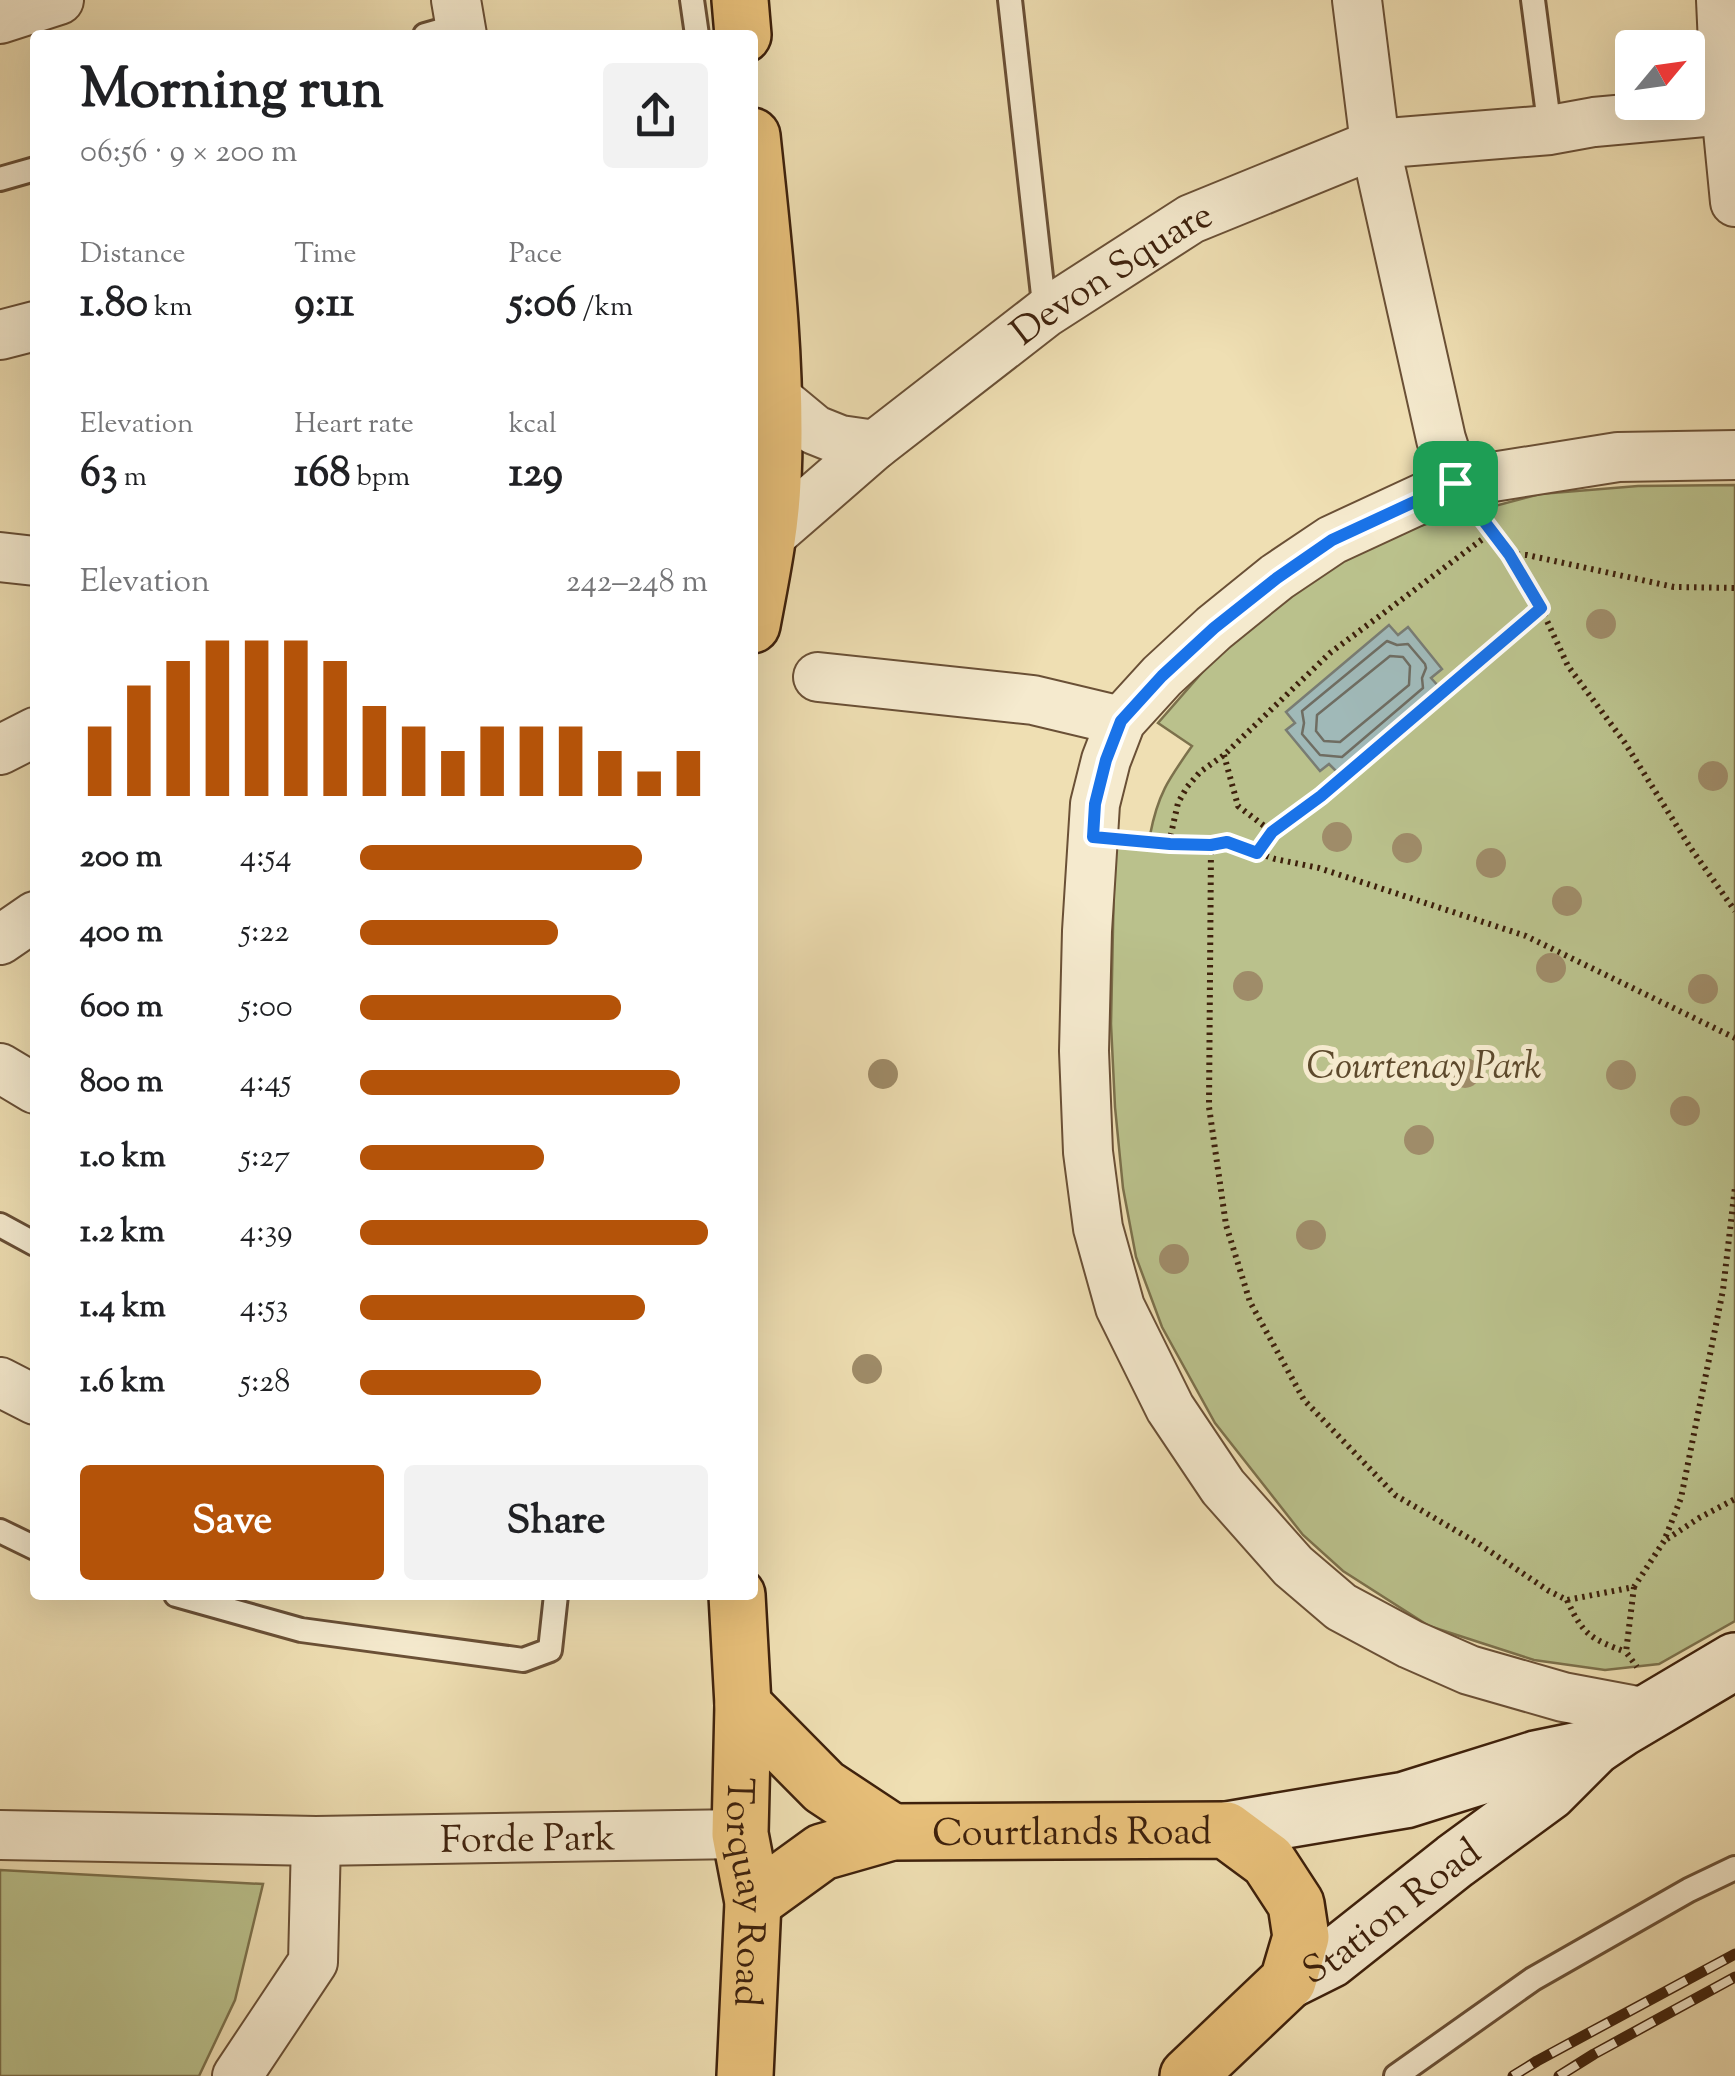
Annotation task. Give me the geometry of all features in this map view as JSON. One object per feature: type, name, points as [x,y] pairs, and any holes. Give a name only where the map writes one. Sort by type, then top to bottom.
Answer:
[{"type":"main road","points":[[740,0],[743,30]]},
{"type":"main road","points":[[758,195],[768,538],[758,592]]},
{"type":"main road","name":"Torquay Road","points":[[737,1600],[743,1705],[740,1834],[754,1902],[746,2076]]},
{"type":"main road","name":"Station Road","points":[[1188,2076],[1288,1981],[1330,1960],[1549,1792],[1645,1694],[1735,1661]]},
{"type":"main road","name":"Torquay Road","points":[[743,1705],[824,1787],[892,1832]]},
{"type":"main road","name":"Station Road","points":[[1226,1830],[1405,1800],[1536,1759],[1594,1747]]},
{"type":"main road","name":"Courtlands Road","points":[[754,1902],[822,1852],[892,1832],[1226,1830],[1268,1861],[1296,1904],[1301,1937],[1288,1981]]},
{"type":"street","points":[[0,19],[59,0]]},
{"type":"street","points":[[1357,0],[1375,144],[1441,439],[1455,483]]},
{"type":"street","points":[[1720,0],[1735,202]]},
{"type":"street","name":"Devon Square","points":[[768,538],[875,445],[1045,312],[1191,218],[1375,144],[1731,110]]},
{"type":"street","points":[[0,335],[30,327]]},
{"type":"street","points":[[767,409],[840,440],[875,445]]},
{"type":"street","points":[[1645,1694],[1563,1697],[1469,1670],[1342,1607],[1292,1566],[1224,1487],[1170,1408],[1120,1307],[1098,1228],[1088,1152],[1084,1034],[1095,804],[1121,721],[1188,652],[1277,578],[1332,540],[1455,483],[1618,457],[1735,455]]},
{"type":"street","points":[[0,556],[30,560]]},
{"type":"street","points":[[818,677],[1033,700],[1121,721]]},
{"type":"street","points":[[0,750],[30,735]]},
{"type":"street","points":[[0,1068],[30,1086]]},
{"type":"street","points":[[0,1382],[30,1397]]},
{"type":"street","name":"Forde Park","points":[[0,1835],[316,1841],[740,1834]]},
{"type":"street","points":[[237,2076],[313,1962],[316,1841]]},
{"type":"lane","points":[[692,0],[695,30]]},
{"type":"lane","points":[[1010,0],[1045,312]]},
{"type":"lane","points":[[1533,0],[1550,130]]},
{"type":"lane","points":[[0,179],[30,170]]},
{"type":"lane","points":[[0,1225],[30,1241]]},
{"type":"lane","points":[[0,1531],[30,1546]]},
{"type":"lane","points":[[194,1600],[300,1630],[523,1660],[550,1650],[555,1600]]},
{"type":"lane","points":[[1396,2076],[1533,1979],[1735,1868]]},
{"type":"path","points":[[1455,483],[1509,554],[1541,608],[1568,666],[1625,743],[1735,911]]},
{"type":"path","points":[[1170,844],[1178,802],[1200,772],[1224,755],[1330,653],[1492,532]]},
{"type":"path","points":[[1509,554],[1674,587],[1735,588]]},
{"type":"path","points":[[1257,853],[1272,832],[1321,796],[1541,608]]},
{"type":"path","points":[[1224,755],[1238,806],[1272,832]]},
{"type":"path","points":[[1093,837],[1170,844],[1227,842],[1318,868],[1526,936],[1735,1038]]},
{"type":"path","points":[[1211,845],[1209,1107],[1226,1225],[1250,1302],[1304,1400],[1395,1495],[1549,1591],[1568,1600],[1634,1587]]},
{"type":"path","points":[[1645,1694],[1626,1652],[1634,1587],[1664,1541],[1682,1498],[1723,1290],[1735,1187]]},
{"type":"path","points":[[1664,1541],[1735,1499]]},
{"type":"path","points":[[1568,1600],[1579,1625],[1600,1642],[1626,1652]]},
{"type":"green space","name":"Courtenay Park","points":[[1735,485],[1735,1621],[1659,1664],[1605,1670],[1534,1660],[1429,1626],[1343,1571],[1303,1535],[1215,1423],[1162,1327],[1136,1257],[1123,1188],[1111,1024],[1115,832],[1150,835],[1165,788],[1192,746],[1158,723],[1220,652],[1281,602],[1338,563],[1408,529],[1540,494],[1638,486]]},
{"type":"green space","points":[[0,1870],[263,1884],[235,2000],[199,2076],[0,2076]]},
{"type":"water","points":[[1389,625],[1398,635],[1408,627],[1442,669],[1431,678],[1440,688],[1338,773],[1329,764],[1320,771],[1286,730],[1295,723],[1286,712]]},
{"type":"railway","points":[[1513,2076],[1735,1954]]},
{"type":"railway","points":[[1559,2076],[1735,1977]]},
{"type":"route","points":[[1455,483],[1509,554],[1541,608],[1321,796],[1272,832],[1257,853],[1227,842],[1170,844],[1093,837],[1095,804],[1121,721],[1162,676],[1214,628],[1332,540],[1455,483]]}]
